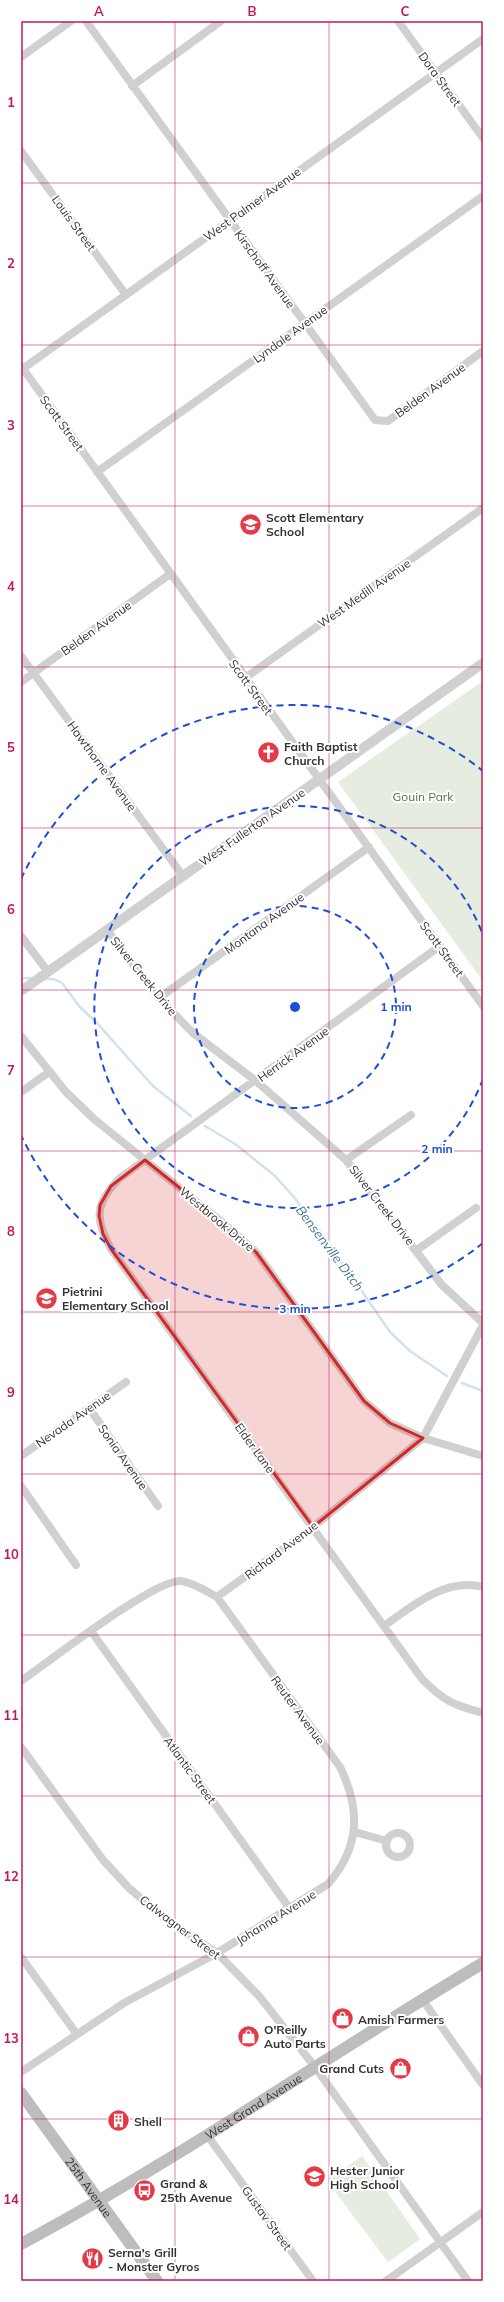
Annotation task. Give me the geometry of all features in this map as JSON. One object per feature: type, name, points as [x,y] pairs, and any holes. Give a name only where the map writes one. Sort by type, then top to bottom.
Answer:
[{"type":"main road","name":"West Grand Avenue","points":[[21,2244],[100,2202],[422,1999],[483,1963]]},
{"type":"main road","name":"25th Avenue","points":[[21,2093],[157,2281]]},
{"type":"street","points":[[21,57],[71,21]]},
{"type":"street","name":"Kirschoff Avenue","points":[[86,21],[374,420]]},
{"type":"street","points":[[132,86],[221,21]]},
{"type":"street","name":"Dora Street","points":[[398,21],[483,138]]},
{"type":"street","name":"West Palmer Avenue","points":[[22,368],[483,39]]},
{"type":"street","name":"Louis Street","points":[[21,151],[126,295]]},
{"type":"street","name":"Lyndale Avenue","points":[[98,472],[483,196]]},
{"type":"street","name":"Belden Avenue","points":[[374,420],[388,421],[483,351]]},
{"type":"street","name":"Scott Street","points":[[22,368],[483,1006]]},
{"type":"street","name":"West Medill Avenue","points":[[245,678],[483,508]]},
{"type":"street","name":"Belden Avenue","points":[[21,682],[170,574]]},
{"type":"street","name":"Hawthorne Avenue","points":[[21,656],[183,876]]},
{"type":"street","name":"West Fullerton Avenue","points":[[23,990],[483,663]]},
{"type":"street","name":"Montana Avenue","points":[[159,998],[369,847]]},
{"type":"street","name":"Silver Creek Drive","points":[[107,930],[159,998],[193,1033],[256,1081],[346,1160],[452,1296],[483,1324]]},
{"type":"street","points":[[21,936],[47,973]]},
{"type":"street","name":"Herrick Avenue","points":[[145,1160],[256,1081],[440,946]]},
{"type":"street","name":"Westbrook Drive","points":[[21,1036],[49,1072],[94,1119],[222,1222],[256,1252],[364,1401],[390,1422],[423,1438],[483,1456]]},
{"type":"street","points":[[21,1092],[49,1072]]},
{"type":"street","name":"Silver Creek Drive","points":[[346,1160],[411,1115]]},
{"type":"street","name":"Elder Lane","points":[[145,1160],[120,1178],[104,1195],[100,1205],[99,1216],[103,1234],[116,1256],[422,1678],[438,1696],[454,1705],[483,1713]]},
{"type":"street","name":"Silver Creek Drive","points":[[417,1250],[476,1208]]},
{"type":"street","name":"Richard Avenue","points":[[217,1597],[312,1527],[423,1438],[483,1324]]},
{"type":"street","name":"Nevada Avenue","points":[[21,1456],[126,1382]]},
{"type":"street","name":"Sonia Avenue","points":[[89,1408],[158,1506]]},
{"type":"street","points":[[21,1486],[76,1565]]},
{"type":"street","points":[[21,1681],[150,1590],[180,1581],[196,1586],[217,1597]]},
{"type":"street","points":[[384,1626],[433,1594],[450,1587],[475,1585],[483,1587]]},
{"type":"street","name":"Reuter Avenue","points":[[217,1597],[340,1767],[349,1787],[354,1808],[354,1832]]},
{"type":"street","name":"Atlantic Street","points":[[91,1631],[290,1909]]},
{"type":"street","name":"Calwagner Street","points":[[21,1747],[103,1860],[129,1888],[160,1915],[217,1953],[259,1996],[315,2067],[468,2281]]},
{"type":"street","points":[[354,1832],[387,1842]]},
{"type":"street","name":"Johanna Avenue","points":[[21,2072],[76,2033],[124,2003],[217,1953],[328,1884],[342,1868],[354,1832]]},
{"type":"street","points":[[21,1957],[76,2033]]},
{"type":"street","points":[[422,1999],[483,2085]]},
{"type":"street","name":"Gustav Street","points":[[207,2135],[312,2281]]},
{"type":"street","points":[[386,2281],[483,2212]]},
{"type":"highlighted area","points":[[145,1160],[222,1222],[256,1252],[364,1401],[390,1423],[423,1438],[313,1527],[111,1249],[103,1234],[99,1216],[100,1205],[111,1186]]},
{"type":"green space","name":"Gouin Park","points":[[483,681],[483,981],[338,782]]},
{"type":"green space","points":[[362,2156],[420,2239],[388,2262],[327,2181]]},
{"type":"waterway","points":[[21,978],[33,978]]},
{"type":"waterway","points":[[44,979],[54,979],[62,983],[79,1006],[97,1023],[153,1086],[191,1116]]},
{"type":"waterway","name":"Bensenville Ditch","points":[[205,1126],[235,1144],[274,1175],[293,1196],[324,1236],[390,1332],[410,1351],[447,1376]]},
{"type":"waterway","name":"Bensenville Ditch","points":[[462,1383],[483,1391]]},
{"type":"place","name":"Scott Elementary School","points":[[251,524]]},
{"type":"place","name":"Faith Baptist Church","points":[[268,753]]},
{"type":"place","name":"Pietrini Elementary School","points":[[46,1298]]},
{"type":"place","name":"Amish Farmers","points":[[342,2019]]},
{"type":"place","name":"O'Reilly Auto Parts","points":[[249,2036]]},
{"type":"place","name":"Grand Cuts","points":[[400,2068]]},
{"type":"place","name":"Shell","points":[[119,2121]]},
{"type":"place","name":"Hester Junior High School","points":[[314,2177]]},
{"type":"place","name":"Grand & 25th Avenue","points":[[144,2190]]},
{"type":"place","name":"Serna's Grill - Monster Gyros","points":[[93,2259]]}]
